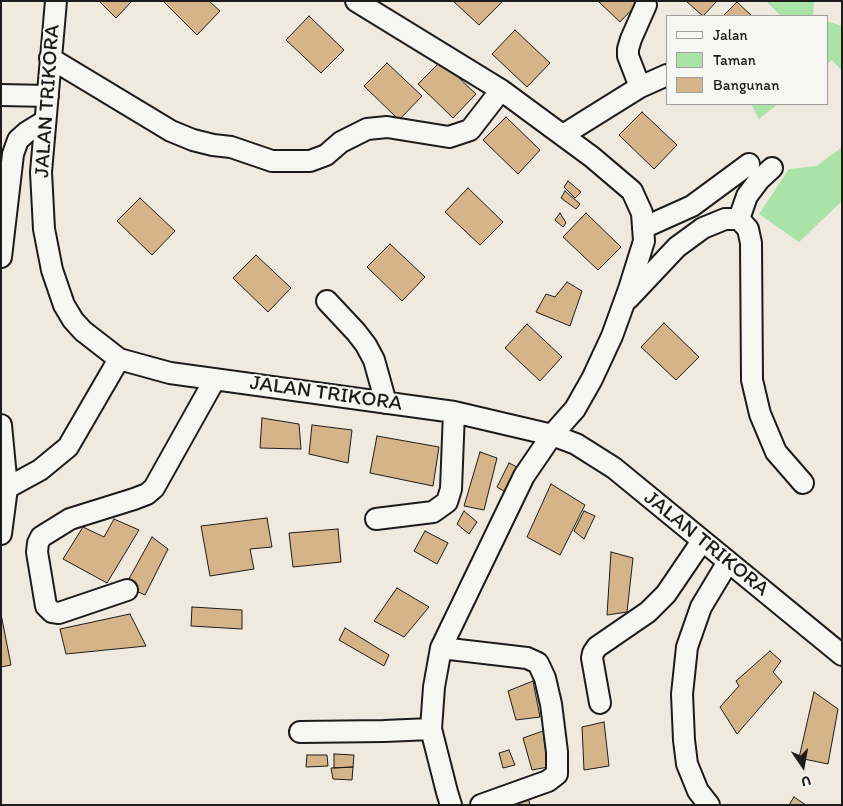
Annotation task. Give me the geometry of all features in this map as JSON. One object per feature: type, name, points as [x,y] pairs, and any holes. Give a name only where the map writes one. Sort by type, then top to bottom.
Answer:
[{"type":"street","name":"JALAN TRIKORA","points":[[56,1],[41,172],[44,229],[52,270],[64,305],[73,320],[83,331],[119,358],[170,372],[454,412],[552,435],[576,444],[614,468],[842,655]]},
{"type":"street","points":[[356,1],[501,90],[592,157],[632,191],[642,213],[644,228],[644,241],[624,305],[592,379],[575,409],[552,435],[524,476],[441,648],[434,687],[431,729],[452,805]]},
{"type":"street","points":[[640,87],[628,56],[628,49],[646,4]]},
{"type":"street","points":[[50,58],[171,131],[213,146],[231,147],[272,161],[310,161],[326,155],[341,142],[366,129],[388,127],[449,137],[470,130],[501,90]]},
{"type":"street","points":[[563,135],[640,87],[666,75]]},
{"type":"street","points":[[1,95],[48,96]]},
{"type":"street","points":[[1,257],[13,154],[18,140],[27,132],[46,121]]},
{"type":"street","points":[[644,228],[692,206],[749,164]]},
{"type":"street","points":[[739,219],[747,196],[759,180],[772,168]]},
{"type":"street","points":[[624,305],[678,246],[703,228],[725,219],[739,219],[748,229],[751,243],[752,380],[760,414],[776,452],[803,482]]},
{"type":"street","points":[[327,301],[366,345],[374,360],[386,403]]},
{"type":"street","points":[[7,488],[40,470],[68,447],[119,358]]},
{"type":"street","points":[[127,590],[59,612],[52,612],[46,606],[37,552],[38,543],[42,536],[70,519],[134,499],[147,494],[154,488],[215,379]]},
{"type":"street","points":[[376,518],[433,512],[447,502],[451,489],[454,412]]},
{"type":"street","points":[[1,425],[7,488],[1,534]]},
{"type":"street","points":[[600,703],[592,658],[593,653],[597,647],[648,612],[666,594],[702,541]]},
{"type":"street","points":[[709,805],[698,791],[687,764],[682,694],[687,647],[701,607],[728,562]]},
{"type":"street","points":[[441,648],[527,658],[538,664],[545,678],[551,704],[557,752],[557,774],[548,782],[481,805]]},
{"type":"street","points":[[300,732],[431,729]]},
{"type":"green space","points":[[766,1],[814,1],[813,15],[780,15]]},
{"type":"green space","points":[[828,21],[842,26],[842,71],[832,60],[828,63]]},
{"type":"green space","points":[[752,105],[777,105],[759,119]]},
{"type":"green space","points":[[842,147],[842,201],[799,242],[759,214],[789,169],[817,166]]},
{"type":"building","points":[[99,1],[132,1],[116,18]]},
{"type":"building","points":[[163,1],[209,1],[220,11],[197,35]]},
{"type":"building","points":[[453,1],[501,1],[502,2],[479,25]]},
{"type":"building","points":[[598,1],[640,1],[620,22]]},
{"type":"building","points":[[686,1],[717,1],[702,15]]},
{"type":"building","points":[[737,2],[751,15],[724,15]]},
{"type":"building","points":[[309,16],[344,50],[321,73],[286,40]]},
{"type":"building","points":[[515,30],[550,63],[527,87],[492,54]]},
{"type":"building","points":[[441,61],[476,94],[453,118],[418,84]]},
{"type":"building","points":[[387,63],[422,96],[399,120],[364,86]]},
{"type":"building","points":[[642,112],[677,145],[654,169],[619,135]]},
{"type":"building","points":[[506,117],[540,150],[518,174],[483,140]]},
{"type":"building","points":[[568,181],[581,192],[575,198],[564,187]]},
{"type":"building","points":[[468,188],[503,222],[480,245],[445,212]]},
{"type":"building","points":[[565,191],[580,204],[576,209],[561,198]]},
{"type":"building","points":[[140,198],[175,231],[152,255],[117,221]]},
{"type":"building","points":[[560,213],[566,223],[563,227],[555,220]]},
{"type":"building","points":[[586,213],[621,247],[598,270],[563,237]]},
{"type":"building","points":[[390,244],[425,277],[402,301],[367,267]]},
{"type":"building","points":[[256,255],[291,288],[268,312],[233,278]]},
{"type":"building","points":[[567,282],[582,291],[570,326],[536,312],[546,294],[555,297]]},
{"type":"building","points":[[664,323],[699,357],[676,380],[641,347]]},
{"type":"building","points":[[527,324],[562,357],[540,381],[505,348]]},
{"type":"building","points":[[262,418],[299,424],[301,449],[260,448]]},
{"type":"building","points":[[312,425],[352,430],[348,463],[309,454]]},
{"type":"building","points":[[377,436],[439,447],[433,486],[370,473]]},
{"type":"building","points":[[480,452],[497,458],[484,510],[464,506]]},
{"type":"building","points":[[509,463],[519,468],[507,493],[497,487]]},
{"type":"building","points":[[551,484],[585,505],[560,555],[527,537]]},
{"type":"building","points":[[464,511],[477,522],[469,534],[457,524]]},
{"type":"building","points":[[584,511],[595,516],[584,539],[574,531]]},
{"type":"building","points":[[267,518],[272,547],[250,549],[254,569],[210,576],[201,526]]},
{"type":"building","points":[[114,519],[139,530],[107,583],[63,559],[83,527],[104,537]]},
{"type":"building","points":[[338,529],[341,562],[293,567],[289,533]]},
{"type":"building","points":[[425,531],[448,543],[437,564],[414,551]]},
{"type":"building","points":[[152,537],[168,549],[145,595],[125,586]]},
{"type":"building","points":[[611,552],[633,558],[627,612],[607,615]]},
{"type":"building","points":[[397,588],[429,607],[404,637],[374,621]]},
{"type":"building","points":[[192,607],[242,610],[242,629],[191,626]]},
{"type":"building","points":[[1,614],[11,665],[1,667]]},
{"type":"building","points":[[130,614],[146,646],[66,654],[60,629]]},
{"type":"building","points":[[345,628],[389,655],[384,666],[339,640]]},
{"type":"building","points":[[770,651],[781,661],[773,672],[782,682],[737,734],[720,707],[739,686],[736,681]]},
{"type":"building","points":[[533,681],[540,717],[516,720],[508,691]]},
{"type":"building","points":[[814,692],[838,709],[828,764],[799,758]]},
{"type":"building","points":[[604,722],[609,766],[584,770],[582,727]]},
{"type":"building","points":[[543,731],[548,767],[532,770],[523,738]]},
{"type":"building","points":[[509,750],[515,765],[503,768],[499,753]]},
{"type":"building","points":[[334,754],[354,755],[353,767],[334,768]]},
{"type":"building","points":[[307,755],[327,755],[328,766],[306,767]]},
{"type":"building","points":[[353,767],[352,780],[333,779],[331,768]]},
{"type":"building","points":[[527,793],[530,805],[488,805]]},
{"type":"building","points":[[794,797],[806,805],[789,805]]}]
